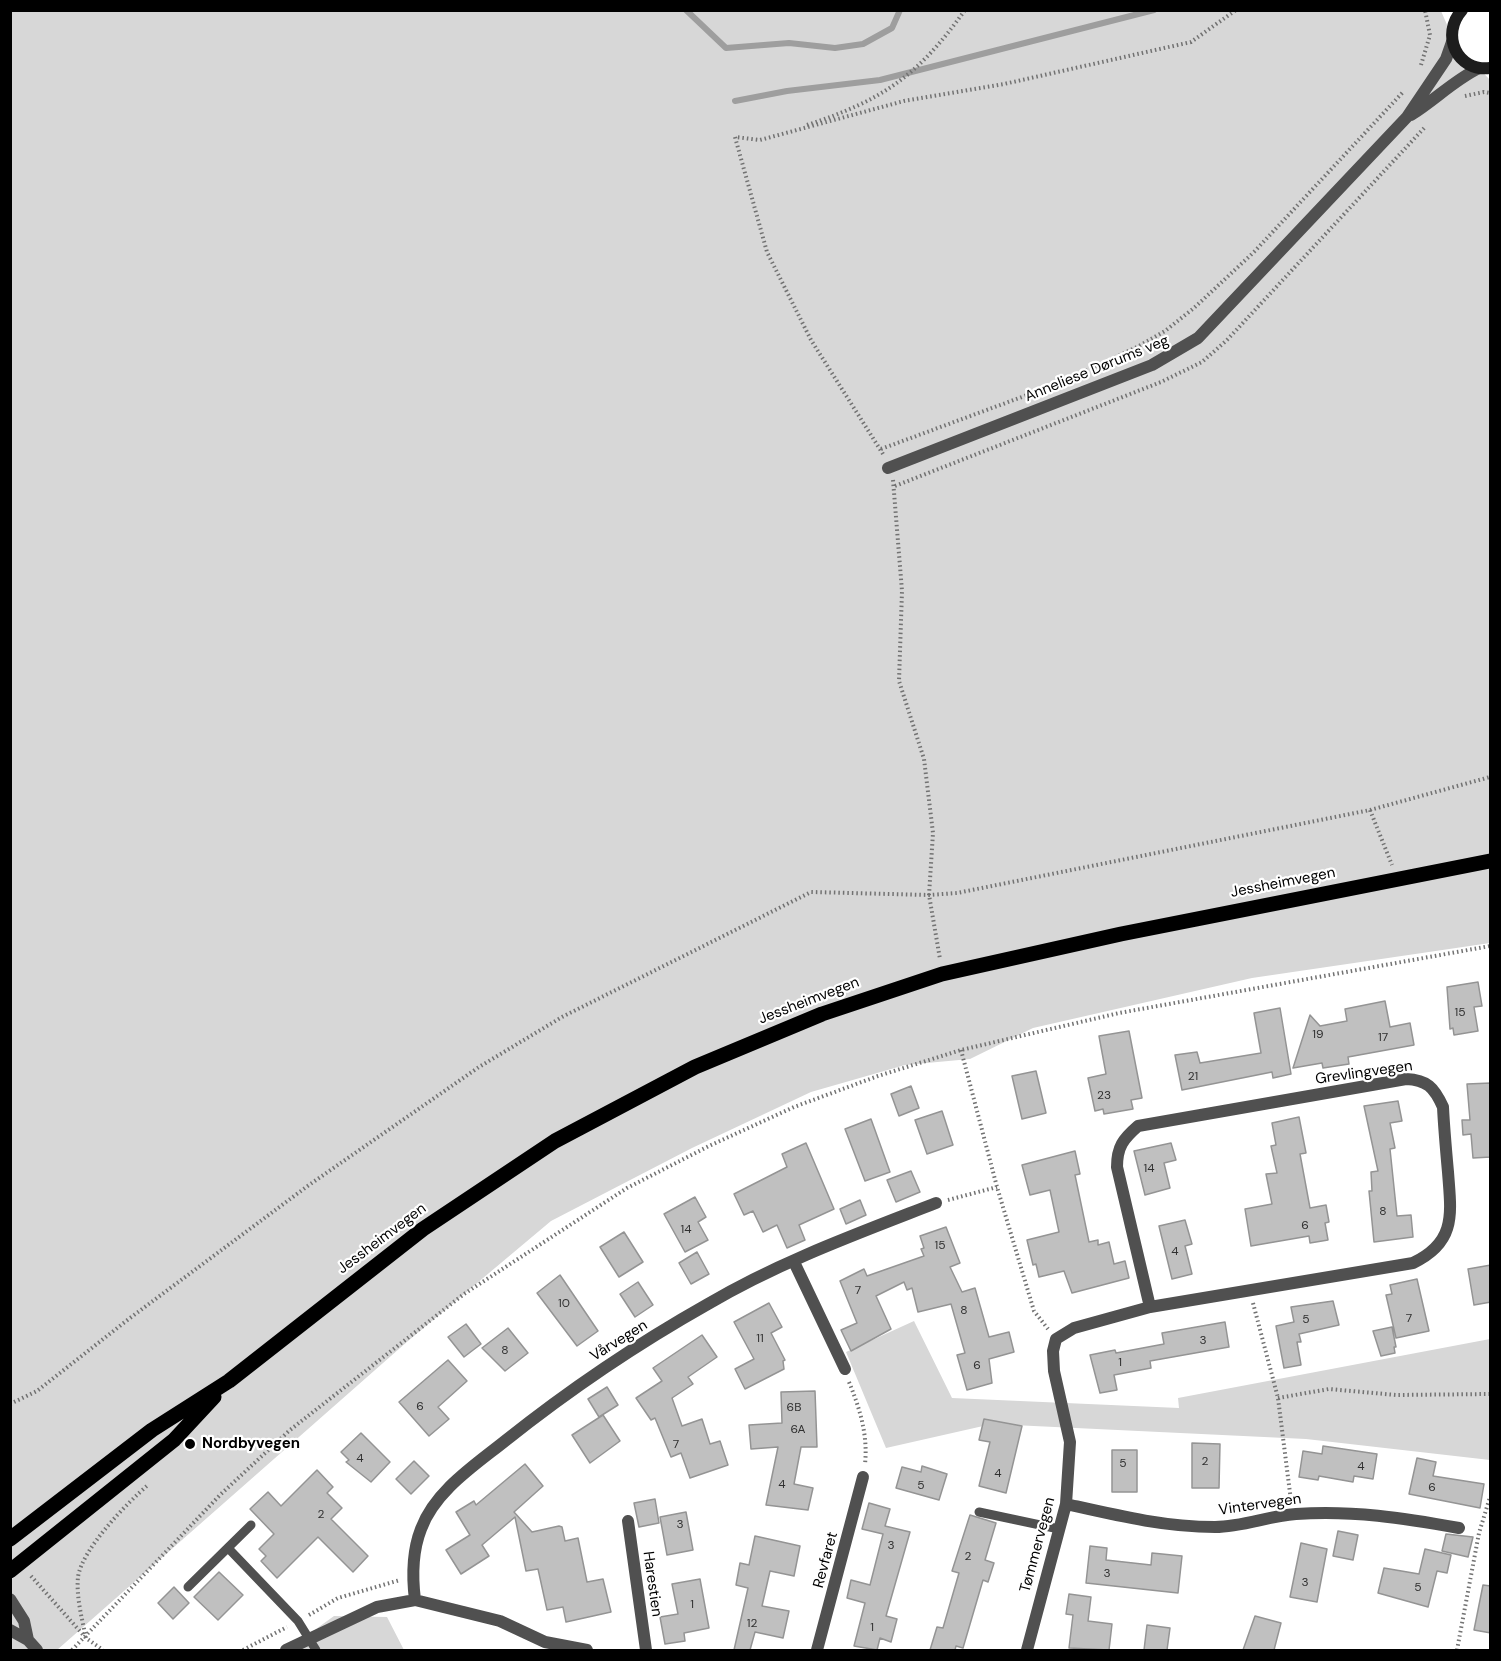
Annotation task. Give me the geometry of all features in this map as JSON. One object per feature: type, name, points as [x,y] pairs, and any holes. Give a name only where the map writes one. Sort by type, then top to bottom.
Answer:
[{"type":"main road","name":"Jessheimvegen","points":[[10,1539],[152,1430],[229,1381],[423,1228],[555,1141],[624,1103],[758,1040],[822,1014],[942,974],[1121,934],[1491,861]]},
{"type":"main road","name":"Jessheimvegen","points":[[10,1571],[174,1440],[229,1381]]},
{"type":"street","points":[[1448,10],[1452,26],[1452,42],[1461,59],[1485,68]]},
{"type":"street","points":[[1452,26],[1462,10]]},
{"type":"street","name":"Anneliese Dørums veg","points":[[888,468],[1152,365],[1188,346],[1211,327],[1407,117],[1446,59],[1452,42]]},
{"type":"street","name":"Anneliese Dørums veg","points":[[1407,117],[1430,103],[1449,84],[1485,68]]},
{"type":"street","name":"Grevlingvegen","points":[[1056,1339],[1074,1328],[1150,1307],[1413,1263],[1428,1256],[1440,1244],[1452,1217],[1443,1107],[1436,1090],[1424,1080],[1406,1079],[1138,1126],[1124,1139],[1117,1151],[1117,1167],[1150,1307]]},
{"type":"street","name":"Vårvegen","points":[[415,1600],[412,1577],[413,1560],[421,1527],[439,1499],[466,1472],[603,1367],[709,1303],[794,1262],[936,1203]]},
{"type":"street","points":[[794,1262],[845,1369]]},
{"type":"street","name":"Tømmervegen","points":[[1027,1650],[1066,1504],[1070,1442],[1054,1371],[1053,1351],[1056,1339]]},
{"type":"street","name":"Revfaret","points":[[817,1650],[863,1477]]},
{"type":"street","name":"Vintervegen","points":[[1066,1504],[1147,1522],[1216,1527],[1292,1514],[1376,1514],[1459,1528]]},
{"type":"street","name":"Harestien","points":[[628,1521],[646,1650]]},
{"type":"street","points":[[10,1599],[24,1621],[28,1640]]},
{"type":"street","points":[[286,1650],[377,1607],[415,1600],[500,1621],[548,1646],[587,1650]]},
{"type":"street","points":[[10,1630],[28,1640],[37,1650]]},
{"type":"lane","points":[[979,1512],[1059,1529]]},
{"type":"lane","points":[[188,1587],[250,1525]]},
{"type":"lane","points":[[228,1548],[298,1621],[316,1650]]},
{"type":"path","points":[[760,140],[855,107],[897,85],[939,47],[965,10]]},
{"type":"path","points":[[942,974],[929,895],[933,833],[924,759],[899,681],[902,591],[895,486],[881,449],[811,340],[767,252],[735,137],[760,140],[903,101],[1004,84],[1191,42],[1236,10]]},
{"type":"path","points":[[1418,71],[1423,62],[1430,35],[1425,10]]},
{"type":"path","points":[[1059,383],[1165,331],[1194,308],[1254,252],[1406,88]]},
{"type":"path","points":[[881,449],[1047,387]]},
{"type":"path","points":[[10,1404],[38,1391],[130,1318],[309,1185],[479,1067],[562,1017],[812,892],[929,895],[957,893],[1370,810],[1491,777]]},
{"type":"path","points":[[1370,810],[1398,879]]},
{"type":"path","points":[[72,1650],[86,1638],[221,1494],[290,1430],[464,1294],[627,1188],[709,1146],[794,1107],[878,1076],[961,1050],[1119,1013],[1491,946]]},
{"type":"path","points":[[961,1050],[997,1187],[1034,1311],[1056,1339]]},
{"type":"path","points":[[936,1203],[997,1187]]},
{"type":"path","points":[[1250,1291],[1278,1398],[1292,1514]]},
{"type":"path","points":[[845,1369],[860,1409],[867,1444],[863,1477]]},
{"type":"path","points":[[1278,1398],[1329,1389],[1396,1395],[1491,1394]]},
{"type":"path","points":[[86,1638],[78,1584],[81,1566],[102,1536],[138,1493],[155,1479]]},
{"type":"path","points":[[1456,1650],[1479,1533],[1491,1497]]},
{"type":"path","points":[[32,1576],[86,1638],[103,1650]]},
{"type":"path","points":[[243,1650],[338,1598],[412,1577]]},
{"type":"shaded area","points":[[10,11],[1441,11],[1455,43],[1490,80],[1490,943],[1252,978],[1033,1028],[970,1059],[905,1065],[811,1092],[692,1148],[551,1221],[408,1341],[57,1650],[11,1650]]},
{"type":"shaded area","points":[[914,1321],[952,1398],[1179,1408],[1178,1398],[1490,1339],[1490,1460],[1306,1439],[992,1424],[886,1448],[846,1352]]},
{"type":"shaded area","points":[[334,1616],[387,1617],[404,1650],[287,1650]]},
{"type":"building","points":[[1478,982],[1482,1006],[1474,1007],[1478,1031],[1454,1035],[1453,1028],[1450,1029],[1447,987]]},
{"type":"building","points":[[1385,1001],[1390,1027],[1410,1023],[1414,1045],[1348,1057],[1349,1064],[1323,1068],[1322,1063],[1293,1068],[1310,1015],[1320,1026],[1347,1021],[1345,1009]]},
{"type":"building","points":[[1280,1008],[1291,1074],[1273,1078],[1272,1072],[1182,1090],[1175,1055],[1197,1052],[1200,1063],[1261,1053],[1254,1013]]},
{"type":"building","points":[[1129,1031],[1142,1098],[1131,1100],[1133,1109],[1104,1114],[1103,1109],[1095,1111],[1088,1078],[1106,1074],[1099,1036]]},
{"type":"building","points":[[1036,1071],[1046,1113],[1022,1119],[1012,1076]]},
{"type":"building","points":[[1491,1083],[1491,1157],[1473,1158],[1471,1134],[1463,1135],[1462,1120],[1470,1120],[1467,1084]]},
{"type":"building","points":[[911,1086],[919,1108],[899,1116],[891,1094]]},
{"type":"building","points":[[1398,1101],[1402,1121],[1390,1123],[1395,1148],[1390,1149],[1397,1216],[1411,1215],[1413,1237],[1374,1242],[1369,1191],[1372,1191],[1371,1172],[1378,1171],[1364,1106]]},
{"type":"building","points":[[942,1111],[953,1145],[927,1154],[915,1120]]},
{"type":"building","points":[[1299,1117],[1306,1153],[1300,1154],[1310,1208],[1326,1205],[1329,1222],[1325,1223],[1328,1240],[1310,1243],[1309,1236],[1251,1246],[1245,1209],[1272,1204],[1266,1174],[1277,1173],[1271,1146],[1276,1145],[1272,1123]]},
{"type":"building","points":[[871,1119],[890,1172],[865,1181],[845,1129]]},
{"type":"building","points":[[806,1143],[834,1209],[799,1225],[805,1240],[787,1248],[777,1225],[763,1232],[753,1211],[744,1215],[734,1194],[787,1167],[782,1154]]},
{"type":"building","points":[[1171,1143],[1176,1160],[1164,1163],[1170,1188],[1145,1195],[1134,1151]]},
{"type":"building","points":[[1075,1151],[1080,1174],[1075,1175],[1089,1242],[1098,1240],[1098,1245],[1109,1242],[1114,1264],[1125,1261],[1129,1278],[1072,1293],[1064,1271],[1039,1277],[1036,1264],[1033,1265],[1027,1240],[1059,1232],[1050,1190],[1030,1195],[1022,1165]]},
{"type":"building","points":[[911,1171],[920,1192],[896,1202],[887,1180]]},
{"type":"building","points":[[695,1197],[706,1217],[698,1222],[708,1240],[685,1252],[664,1214]]},
{"type":"building","points":[[860,1200],[866,1215],[846,1224],[840,1209]]},
{"type":"building","points":[[1185,1220],[1192,1244],[1185,1246],[1192,1274],[1172,1279],[1159,1226]]},
{"type":"building","points":[[946,1227],[960,1263],[950,1267],[962,1292],[975,1288],[989,1337],[1009,1332],[1014,1352],[989,1359],[992,1383],[967,1390],[957,1355],[965,1353],[951,1304],[918,1312],[912,1288],[907,1290],[904,1282],[876,1296],[891,1329],[851,1351],[841,1330],[857,1323],[840,1281],[864,1269],[867,1276],[924,1256],[920,1236]]},
{"type":"building","points":[[624,1232],[643,1262],[619,1277],[600,1247]]},
{"type":"building","points":[[697,1252],[709,1274],[691,1284],[679,1263]]},
{"type":"building","points":[[1491,1265],[1491,1302],[1474,1305],[1468,1269]]},
{"type":"building","points":[[560,1275],[598,1331],[577,1346],[537,1293]]},
{"type":"building","points":[[1417,1279],[1429,1331],[1396,1338],[1386,1295],[1392,1294],[1390,1285]]},
{"type":"building","points":[[638,1282],[653,1305],[635,1317],[620,1294]]},
{"type":"building","points":[[1333,1301],[1339,1325],[1299,1334],[1301,1342],[1297,1342],[1301,1365],[1284,1368],[1276,1326],[1294,1322],[1291,1307]]},
{"type":"building","points":[[769,1303],[782,1327],[771,1333],[785,1360],[783,1361],[784,1369],[745,1389],[735,1369],[754,1359],[734,1322]]},
{"type":"building","points":[[1225,1322],[1229,1347],[1150,1361],[1151,1368],[1114,1375],[1117,1390],[1100,1393],[1090,1355],[1115,1350],[1116,1353],[1164,1344],[1162,1333]]},
{"type":"building","points":[[466,1324],[481,1344],[464,1357],[448,1337]]},
{"type":"building","points":[[1392,1327],[1395,1353],[1381,1356],[1373,1331]]},
{"type":"building","points":[[508,1328],[528,1353],[505,1371],[482,1348]]},
{"type":"building","points":[[702,1335],[717,1357],[688,1377],[693,1384],[672,1398],[682,1426],[702,1419],[710,1444],[720,1441],[728,1465],[690,1478],[681,1453],[671,1457],[655,1418],[651,1420],[636,1398],[662,1381],[653,1368]]},
{"type":"building","points":[[448,1360],[467,1381],[438,1407],[449,1419],[429,1436],[399,1402]]},
{"type":"building","points":[[607,1387],[618,1405],[599,1417],[588,1399]]},
{"type":"building","points":[[815,1391],[817,1447],[801,1447],[794,1484],[813,1488],[808,1510],[766,1505],[778,1447],[751,1449],[749,1425],[782,1423],[781,1392]]},
{"type":"building","points":[[603,1415],[620,1441],[590,1463],[572,1435]]},
{"type":"building","points":[[984,1419],[1022,1426],[1006,1493],[979,1486],[990,1442],[979,1440]]},
{"type":"building","points":[[361,1433],[390,1462],[371,1482],[346,1462],[349,1460],[341,1452]]},
{"type":"building","points":[[1192,1443],[1220,1444],[1219,1488],[1192,1488]]},
{"type":"building","points":[[1323,1446],[1377,1454],[1373,1479],[1354,1476],[1353,1482],[1319,1476],[1318,1480],[1299,1477],[1303,1451],[1322,1454]]},
{"type":"building","points":[[1112,1450],[1137,1450],[1137,1492],[1112,1492]]},
{"type":"building","points":[[1417,1458],[1436,1462],[1433,1476],[1484,1484],[1480,1508],[1409,1494]]},
{"type":"building","points":[[414,1461],[429,1476],[411,1494],[396,1479]]},
{"type":"building","points":[[525,1464],[543,1486],[514,1512],[532,1532],[559,1526],[562,1527],[565,1541],[578,1538],[587,1582],[603,1579],[611,1612],[566,1622],[563,1607],[547,1610],[538,1569],[526,1571],[515,1517],[482,1545],[489,1556],[461,1574],[446,1550],[470,1535],[456,1512],[474,1501],[476,1505]]},
{"type":"building","points":[[922,1466],[947,1474],[939,1500],[896,1488],[902,1467],[921,1472]]},
{"type":"building","points":[[317,1470],[333,1487],[327,1493],[342,1508],[331,1519],[368,1556],[353,1572],[318,1537],[277,1578],[261,1561],[266,1556],[259,1549],[274,1534],[250,1509],[268,1492],[281,1506]]},
{"type":"building","points":[[655,1499],[659,1523],[639,1527],[634,1503]]},
{"type":"building","points":[[869,1503],[890,1509],[885,1526],[910,1532],[886,1616],[897,1619],[891,1642],[880,1638],[877,1650],[854,1646],[865,1603],[847,1598],[851,1580],[870,1585],[883,1534],[862,1529]]},
{"type":"building","points":[[686,1512],[693,1550],[667,1555],[660,1517]]},
{"type":"building","points":[[970,1515],[996,1523],[985,1560],[994,1563],[988,1582],[983,1580],[963,1648],[956,1646],[955,1650],[930,1650],[937,1627],[943,1628],[959,1573],[952,1571]]},
{"type":"building","points":[[1338,1531],[1358,1535],[1353,1560],[1333,1556]]},
{"type":"building","points":[[1446,1534],[1473,1537],[1468,1557],[1442,1551]]},
{"type":"building","points":[[755,1536],[800,1546],[794,1576],[770,1571],[762,1606],[789,1611],[783,1638],[755,1632],[750,1650],[734,1650],[748,1588],[736,1585],[740,1563],[749,1565]]},
{"type":"building","points":[[1301,1543],[1327,1549],[1317,1602],[1290,1597]]},
{"type":"building","points":[[1090,1546],[1107,1548],[1106,1560],[1151,1565],[1152,1553],[1182,1556],[1178,1593],[1086,1583]]},
{"type":"building","points":[[1425,1549],[1451,1555],[1447,1573],[1437,1571],[1428,1607],[1378,1593],[1384,1568],[1419,1574]]},
{"type":"building","points":[[219,1572],[243,1595],[218,1620],[194,1597]]},
{"type":"building","points":[[700,1579],[709,1628],[684,1633],[685,1641],[665,1644],[660,1617],[678,1614],[672,1584]]},
{"type":"building","points":[[1483,1585],[1491,1586],[1491,1633],[1474,1630]]},
{"type":"building","points":[[174,1587],[189,1603],[173,1619],[158,1603]]},
{"type":"building","points":[[1069,1594],[1091,1597],[1088,1621],[1112,1624],[1109,1650],[1069,1648],[1073,1615],[1066,1614]]},
{"type":"building","points":[[1255,1616],[1281,1623],[1274,1650],[1243,1650]]},
{"type":"building","points":[[1147,1625],[1170,1628],[1167,1650],[1144,1650]]},
{"type":"waterway","points":[[686,10],[726,48],[789,43],[835,48],[863,44],[892,28],[900,10]]},
{"type":"waterway","points":[[735,101],[787,91],[880,80],[1154,10]]},
{"type":"place","name":"Nordbyvegen","points":[[190,1444]]}]
